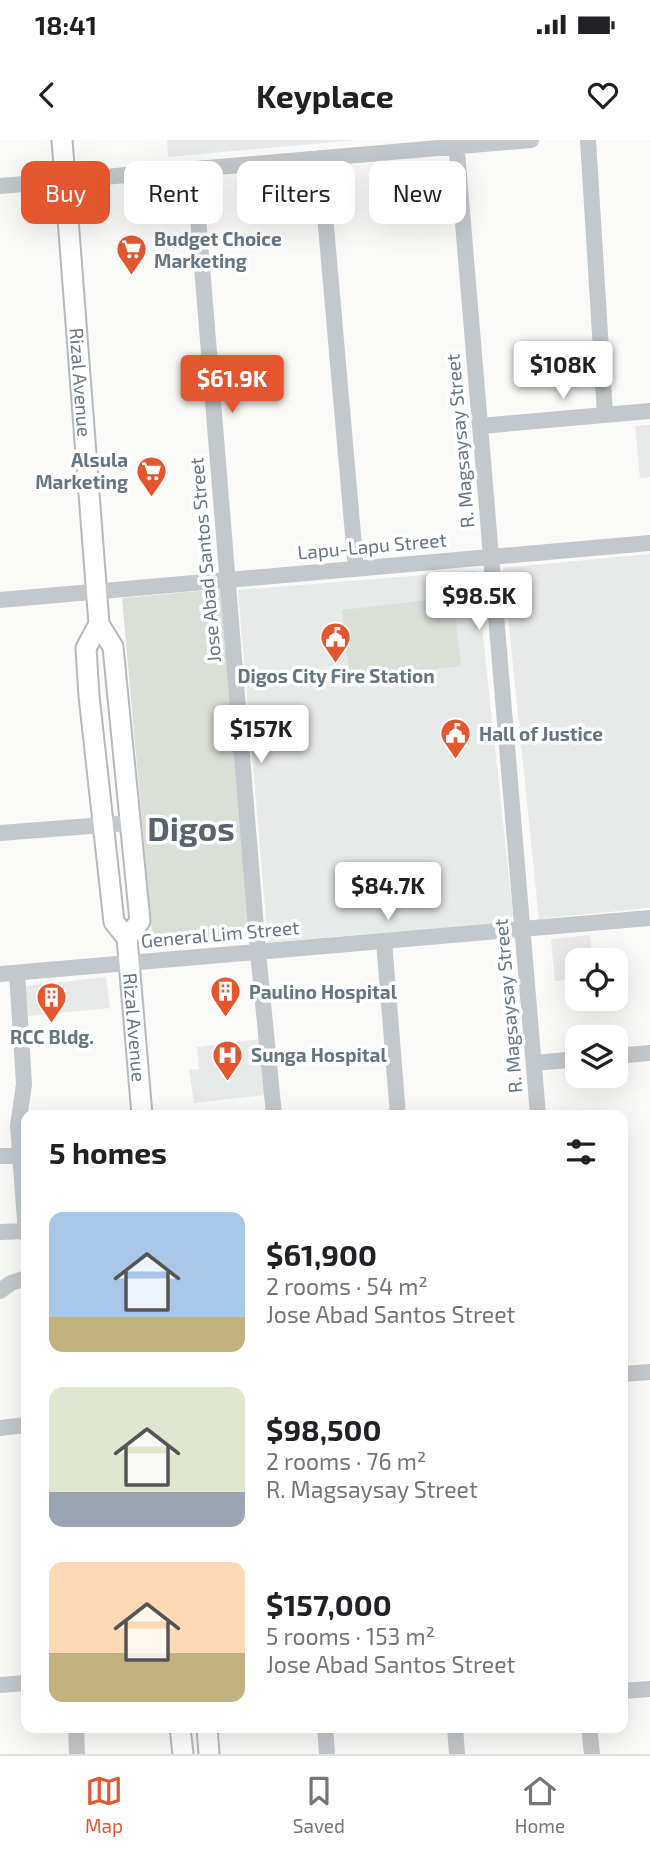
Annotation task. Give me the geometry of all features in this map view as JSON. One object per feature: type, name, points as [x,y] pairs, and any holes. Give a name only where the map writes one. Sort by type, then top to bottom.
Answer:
[{"type":"main road","name":"Rizal Avenue","points":[[62,140],[64,161]]},
{"type":"main road","name":"Rizal Avenue","points":[[69,224],[99,624],[113,647],[140,921],[127,938]]},
{"type":"main road","name":"Rizal Avenue","points":[[99,624],[86,648],[114,922],[127,938],[142,1110]]},
{"type":"main road","points":[[98,780],[125,778]]},
{"type":"main road","points":[[181,1733],[183,1754]]},
{"type":"main road","points":[[207,1733],[209,1754]]},
{"type":"street","points":[[223,166],[457,143],[531,140]]},
{"type":"street","points":[[588,140],[605,415]]},
{"type":"street","name":"R. Magsaysay Street","points":[[457,143],[538,1110]]},
{"type":"street","points":[[320,158],[356,569]]},
{"type":"street","points":[[0,186],[21,184]]},
{"type":"street","name":"Jose Abad Santos Street","points":[[198,224],[258,952],[274,1110]]},
{"type":"street","points":[[480,426],[650,411]]},
{"type":"street","name":"Lapu-Lapu Street","points":[[0,600],[650,543]]},
{"type":"street","points":[[0,833],[129,823]]},
{"type":"street","name":"General Lim Street","points":[[0,974],[650,918]]},
{"type":"street","points":[[384,941],[398,1110]]},
{"type":"street","points":[[17,973],[24,1084],[18,1126],[21,1169]]},
{"type":"street","points":[[628,1055],[650,1053]]},
{"type":"street","points":[[534,1063],[565,1060]]},
{"type":"street","points":[[0,1156],[20,1156]]},
{"type":"street","points":[[0,1232],[21,1233]]},
{"type":"street","points":[[0,1291],[21,1280]]},
{"type":"street","points":[[628,1374],[650,1372]]},
{"type":"street","points":[[0,1428],[21,1426]]},
{"type":"street","points":[[0,1685],[21,1683]]},
{"type":"street","points":[[628,1691],[650,1689]]},
{"type":"street","points":[[76,1733],[77,1754]]},
{"type":"street","points":[[325,1733],[327,1754]]},
{"type":"street","points":[[455,1733],[457,1754]]},
{"type":"street","points":[[590,1733],[592,1754]]},
{"type":"shaded area","points":[[167,140],[356,140],[168,157]]},
{"type":"shaded area","points":[[650,425],[650,477],[640,478],[635,426]]},
{"type":"shaded area","points":[[650,554],[650,908],[539,919],[503,568]]},
{"type":"shaded area","points":[[476,571],[513,915],[507,923],[268,942],[238,590]]},
{"type":"shaded area","points":[[221,589],[252,935],[153,944],[122,598]]},
{"type":"shaded area","points":[[453,597],[461,666],[350,679],[342,610]]},
{"type":"shaded area","points":[[590,935],[592,948],[565,948],[565,980],[555,981],[551,939]]},
{"type":"shaded area","points":[[106,977],[110,1008],[28,1016],[25,986]]},
{"type":"shaded area","name":"Sunga Hospital","points":[[259,1039],[266,1095],[194,1103],[189,1070],[199,1069],[197,1047]]},
{"type":"place","name":"Budget Choice Marketing","points":[[131,277]]},
{"type":"place","name":"Alsula Marketing","points":[[151,498]]},
{"type":"place","name":"Digos City Fire Station","points":[[336,664]]},
{"type":"place","name":"Hall of Justice","points":[[456,761]]},
{"type":"place","name":"Paulino Hospital","points":[[226,1019]]},
{"type":"place","name":"RCC Bldg.","points":[[52,1025]]},
{"type":"place","name":"Sunga Hospital","points":[[228,1082]]},
{"type":"district","name":"Digos","points":[[191,829]]}]
